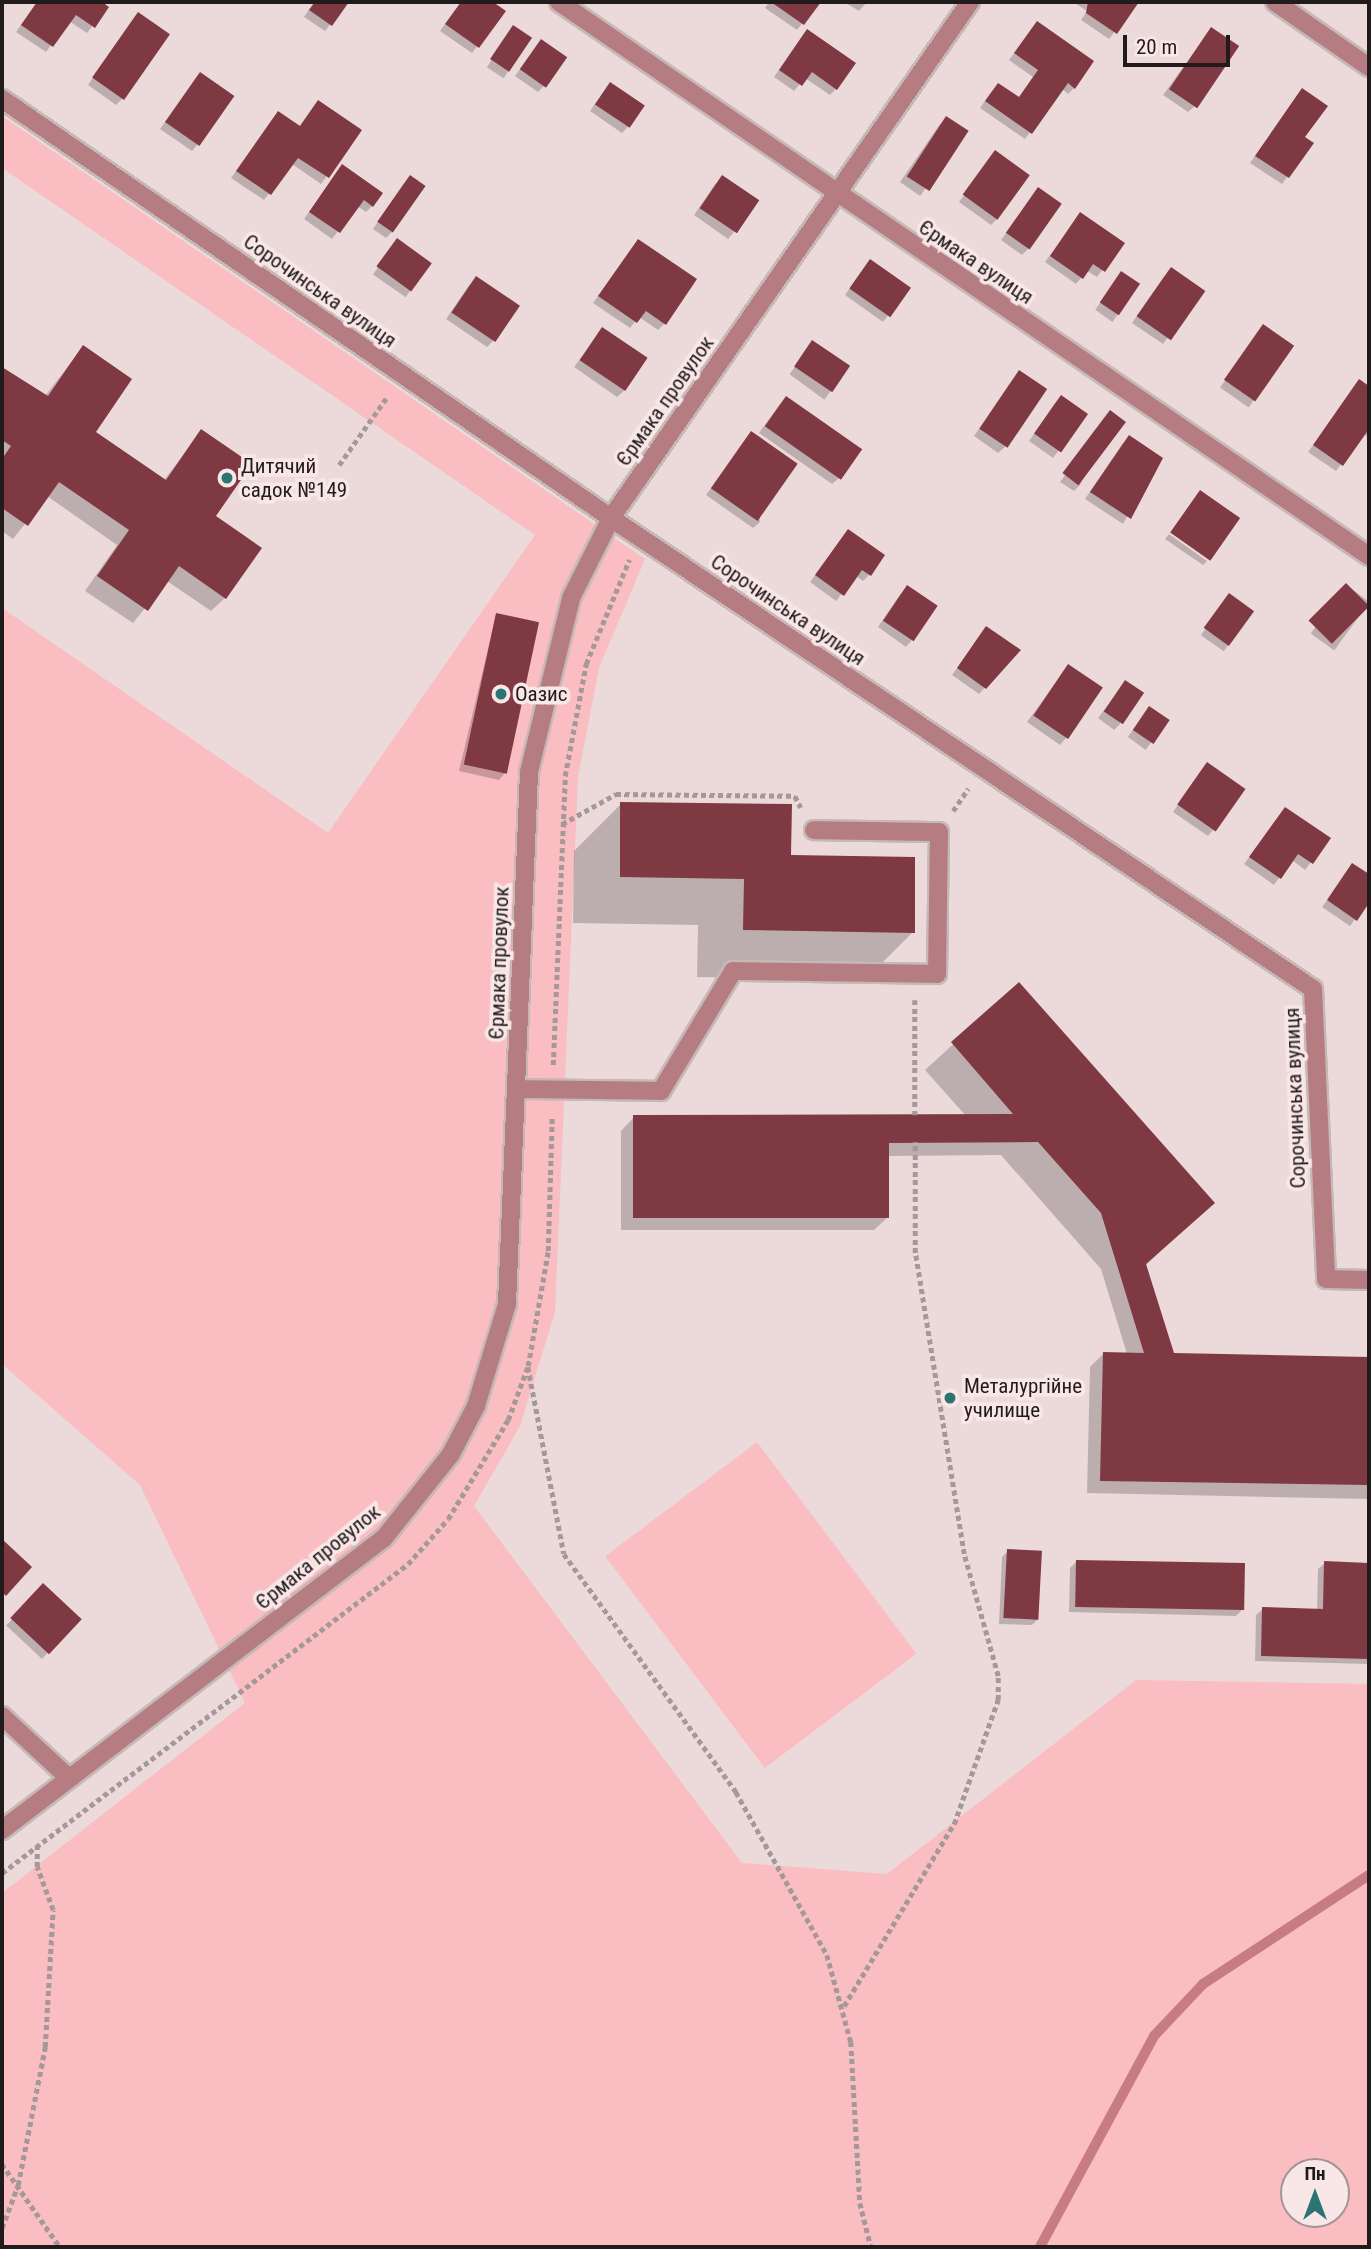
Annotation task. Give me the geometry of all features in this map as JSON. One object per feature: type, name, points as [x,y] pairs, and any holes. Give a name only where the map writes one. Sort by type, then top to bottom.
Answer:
[{"type":"street","name":"Єрмака вулиця","points":[[559,2],[836,194],[1369,556]]},
{"type":"street","name":"Єрмака провулок","points":[[2,1830],[384,1538],[451,1454],[485,1381],[507,1304],[518,1089],[526,818],[537,724],[571,598],[611,519],[970,2]]},
{"type":"street","points":[[1275,2],[1369,66]]},
{"type":"street","name":"Сорочинська вулиця","points":[[2,99],[611,519],[1313,989],[1326,1279],[1369,1280]]},
{"type":"street","points":[[518,1089],[661,1091],[733,971],[937,974],[939,832],[814,830]]},
{"type":"street","points":[[2,1716],[69,1778]]},
{"type":"path","points":[[339,465],[402,375]]},
{"type":"path","points":[[2,1873],[408,1564],[481,1472],[528,1366],[548,1251],[561,824],[586,664],[603,611],[640,538]]},
{"type":"path","points":[[939,832],[982,768]]},
{"type":"path","points":[[561,824],[616,794],[795,796]]},
{"type":"path","points":[[915,991],[915,1115]]},
{"type":"path","points":[[844,2007],[954,1824],[998,1700],[998,1676],[964,1554],[915,1253],[915,1142]]},
{"type":"path","points":[[528,1366],[564,1554],[776,1855],[810,1914],[844,2007],[860,2203],[872,2247]]},
{"type":"path","points":[[2,2228],[18,2185],[45,2047],[53,1910],[37,1867],[37,1803]]},
{"type":"path","points":[[2,2164],[60,2247]]},
{"type":"shaded area","points":[[2,116],[645,559],[599,668],[578,777],[555,1312],[520,1426],[474,1506],[742,1863],[887,1874],[1136,1680],[1369,1684],[1369,2247],[2,2247],[2,1893],[245,1703],[140,1485],[2,1364],[2,608],[328,833],[535,535],[2,168]]},
{"type":"shaded area","points":[[757,1442],[916,1654],[765,1768],[605,1556]]},
{"type":"building","points":[[37,2],[102,2],[109,7],[95,28],[76,15],[53,47],[21,25]]},
{"type":"building","points":[[315,2],[349,2],[332,26],[309,10]]},
{"type":"building","points":[[461,2],[493,2],[506,11],[479,48],[445,24]]},
{"type":"building","points":[[771,2],[821,2],[804,25]]},
{"type":"building","points":[[1088,2],[1139,2],[1117,34],[1086,13]]},
{"type":"building","points":[[138,12],[170,34],[124,100],[92,78]]},
{"type":"building","points":[[1037,21],[1094,61],[1075,89],[1068,83],[1032,134],[985,101],[998,83],[1019,97],[1038,70],[1014,53]]},
{"type":"building","points":[[513,25],[532,38],[509,72],[490,59]]},
{"type":"building","points":[[1211,27],[1239,46],[1197,108],[1169,89]]},
{"type":"building","points":[[807,29],[856,63],[837,90],[812,72],[802,86],[779,70]]},
{"type":"building","points":[[541,39],[567,57],[546,88],[520,69]]},
{"type":"building","points":[[200,72],[234,96],[199,146],[165,122]]},
{"type":"building","points":[[610,82],[645,105],[630,128],[595,104]]},
{"type":"building","points":[[1302,88],[1328,106],[1305,137],[1314,143],[1289,178],[1255,156]]},
{"type":"building","points":[[318,100],[362,130],[329,178],[298,158],[271,195],[236,171],[278,111],[300,126]]},
{"type":"building","points":[[946,116],[969,131],[929,191],[907,176]]},
{"type":"building","points":[[995,150],[1030,175],[997,220],[963,194]]},
{"type":"building","points":[[342,164],[383,193],[373,207],[364,200],[340,233],[309,212]]},
{"type":"building","points":[[410,175],[426,186],[393,233],[377,222]]},
{"type":"building","points":[[722,175],[759,200],[737,233],[700,208]]},
{"type":"building","points":[[1038,187],[1062,204],[1030,250],[1006,233]]},
{"type":"building","points":[[1080,212],[1125,243],[1105,272],[1093,264],[1083,279],[1050,256]]},
{"type":"building","points":[[397,238],[432,263],[411,292],[376,266]]},
{"type":"building","points":[[638,239],[697,279],[666,325],[646,311],[637,323],[598,296]]},
{"type":"building","points":[[870,259],[911,288],[890,317],[849,288]]},
{"type":"building","points":[[1171,267],[1205,291],[1171,340],[1137,316]]},
{"type":"building","points":[[1121,271],[1140,284],[1119,315],[1100,303]]},
{"type":"building","points":[[476,276],[520,306],[495,342],[451,312]]},
{"type":"building","points":[[1263,324],[1294,346],[1255,401],[1224,380]]},
{"type":"building","points":[[602,327],[648,358],[625,391],[580,360]]},
{"type":"building","points":[[812,340],[850,366],[832,392],[794,367]]},
{"type":"building","points":[[83,345],[132,379],[96,432],[166,480],[201,429],[252,464],[216,516],[262,548],[226,599],[179,566],[148,611],[97,576],[129,530],[59,482],[28,526],[2,508],[2,459],[11,446],[2,440],[2,367],[48,396]]},
{"type":"building","points":[[1019,370],[1047,389],[1007,448],[979,429]]},
{"type":"building","points":[[1359,379],[1369,386],[1369,429],[1343,466],[1313,445]]},
{"type":"building","points":[[1061,395],[1088,414],[1061,452],[1034,434]]},
{"type":"building","points":[[786,396],[862,449],[841,480],[765,426]]},
{"type":"building","points":[[1110,410],[1126,422],[1078,485],[1062,473]]},
{"type":"building","points":[[751,431],[798,464],[758,521],[711,488]]},
{"type":"building","points":[[1129,435],[1163,458],[1131,519],[1090,492]]},
{"type":"building","points":[[1200,490],[1240,518],[1210,561],[1170,533]]},
{"type":"building","points":[[848,529],[885,555],[871,576],[862,570],[844,596],[815,575]]},
{"type":"building","points":[[1346,583],[1369,607],[1332,644],[1309,620]]},
{"type":"building","points":[[907,585],[938,606],[914,641],[883,621]]},
{"type":"building","points":[[1229,593],[1254,611],[1229,646],[1204,628]]},
{"type":"building","points":[[496,613],[539,622],[507,774],[464,765]]},
{"type":"building","points":[[986,626],[1021,650],[986,689],[957,668]]},
{"type":"building","points":[[1068,664],[1103,687],[1068,739],[1033,715]]},
{"type":"building","points":[[1125,680],[1144,693],[1123,724],[1104,712]]},
{"type":"building","points":[[1149,706],[1170,720],[1154,744],[1133,730]]},
{"type":"building","points":[[1207,762],[1246,789],[1216,832],[1177,805]]},
{"type":"building","points":[[620,802],[792,804],[791,855],[915,857],[915,933],[743,930],[744,879],[620,877]]},
{"type":"building","points":[[1285,807],[1331,838],[1313,864],[1298,854],[1281,879],[1249,857]]},
{"type":"building","points":[[1352,863],[1369,874],[1369,903],[1357,921],[1327,900]]},
{"type":"building","points":[[1019,982],[1215,1203],[1146,1264],[1174,1353],[1369,1357],[1369,1485],[1100,1481],[1103,1352],[1144,1353],[1101,1213],[1038,1142],[889,1143],[889,1218],[633,1218],[633,1115],[1013,1114],[951,1042]]},
{"type":"building","points":[[2,1539],[32,1567],[6,1596],[2,1592]]},
{"type":"building","points":[[1007,1549],[1042,1551],[1038,1620],[1003,1618]]},
{"type":"building","points":[[1076,1560],[1245,1563],[1244,1610],[1075,1607]]},
{"type":"building","points":[[1324,1561],[1369,1563],[1369,1659],[1261,1656],[1262,1607],[1323,1609]]},
{"type":"building","points":[[43,1583],[82,1619],[49,1654],[10,1618]]},
{"type":"waterway","points":[[1040,2247],[1154,2036],[1203,1984],[1369,1875]]},
{"type":"place","name":"Дитячий садок №149","points":[[227,478]]},
{"type":"place","name":"Оазис","points":[[501,694]]},
{"type":"place","name":"Металургійне училище","points":[[950,1398]]}]
